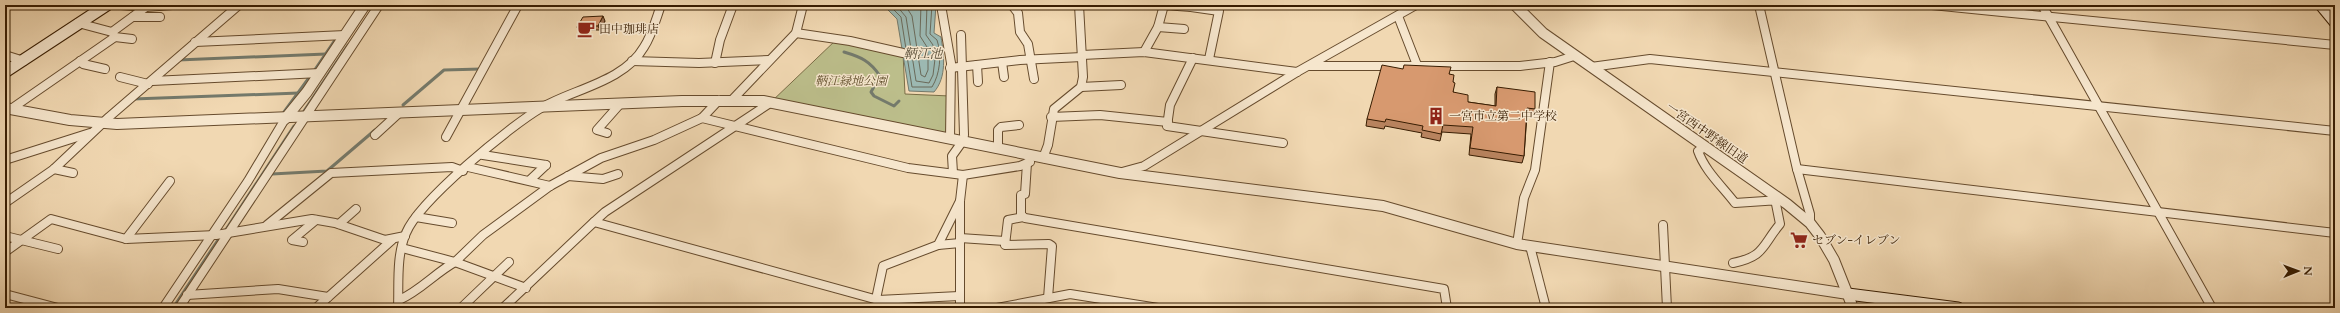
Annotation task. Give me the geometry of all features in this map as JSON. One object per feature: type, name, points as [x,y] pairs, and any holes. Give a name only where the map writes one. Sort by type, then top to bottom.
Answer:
[{"type":"main road","points":[[5,72],[24,61],[78,23],[107,5]]},
{"type":"main road","points":[[2321,5],[2335,22]]},
{"type":"main road","points":[[1848,294],[1958,308]]},
{"type":"street","points":[[121,5],[146,7],[172,5]]},
{"type":"street","points":[[5,203],[54,169],[195,42],[239,5]]},
{"type":"street","points":[[163,308],[248,181],[285,119],[320,73],[365,5]]},
{"type":"street","points":[[179,308],[378,5]]},
{"type":"street","points":[[446,137],[518,5]]},
{"type":"street","points":[[399,304],[402,248],[405,236],[416,217],[433,196],[519,122],[542,107],[591,87],[632,61],[644,48],[661,5]]},
{"type":"street","points":[[715,63],[720,40],[733,5]]},
{"type":"street","points":[[732,100],[796,32],[803,5]]},
{"type":"street","points":[[941,5],[950,68],[950,139]]},
{"type":"street","points":[[1012,5],[1018,13],[1020,32],[1028,44],[1032,59],[1034,79]]},
{"type":"street","points":[[1079,5],[1082,56],[1081,88]]},
{"type":"street","points":[[1144,52],[1158,27],[1164,5],[1215,7],[1219,11],[1209,59]]},
{"type":"street","points":[[1120,173],[1144,166],[1297,72],[1416,5]]},
{"type":"street","name":"一宮西中野線旧道","points":[[1515,5],[1543,33],[1574,56],[1780,200],[1810,223],[1834,260],[1853,308]]},
{"type":"street","points":[[1760,5],[1797,170],[1810,214],[1810,223]]},
{"type":"street","points":[[1932,5],[2335,45]]},
{"type":"street","points":[[2042,5],[2212,308]]},
{"type":"street","points":[[8,109],[80,61],[114,35],[146,7]]},
{"type":"street","points":[[1398,16],[1417,65]]},
{"type":"street","points":[[133,17],[160,17]]},
{"type":"street","points":[[78,23],[114,35],[132,39]]},
{"type":"street","points":[[1158,27],[1184,29]]},
{"type":"street","points":[[796,32],[850,41],[903,54]]},
{"type":"street","points":[[195,42],[345,35]]},
{"type":"street","points":[[953,173],[952,157],[955,148],[963,139],[961,35]]},
{"type":"street","points":[[950,68],[1032,59],[1144,52],[1209,59],[1297,72]]},
{"type":"street","points":[[5,55],[24,61]]},
{"type":"street","points":[[1310,66],[1520,66],[1550,62],[1574,56]]},
{"type":"street","points":[[1193,58],[1170,105],[1167,126],[1199,132],[1283,143]]},
{"type":"street","points":[[1591,67],[1650,58],[2335,131]]},
{"type":"street","points":[[632,61],[715,63],[769,60]]},
{"type":"street","points":[[80,61],[83,64],[105,69]]},
{"type":"street","points":[[1002,62],[1004,77]]},
{"type":"street","points":[[1517,244],[1524,198],[1535,170],[1550,62]]},
{"type":"street","points":[[977,65],[978,82]]},
{"type":"street","points":[[120,77],[150,82],[320,73]]},
{"type":"street","points":[[702,118],[908,168],[963,175],[1020,166],[1040,157],[1050,144],[1054,108],[1081,88],[1111,87],[1121,85]]},
{"type":"street","points":[[8,109],[98,128],[305,117],[719,100],[770,103],[950,139],[963,139],[998,149],[1120,173],[1383,206],[1517,244],[1848,294]]},
{"type":"street","points":[[399,304],[441,268],[455,262],[483,235],[550,186],[601,158],[654,140],[702,118],[719,100]]},
{"type":"street","points":[[503,308],[605,212],[770,103]]},
{"type":"street","points":[[607,133],[597,130],[620,104]]},
{"type":"street","points":[[375,135],[399,113]]},
{"type":"street","points":[[1052,117],[1100,115],[1168,122]]},
{"type":"street","points":[[998,149],[998,130],[1001,127],[1019,125]]},
{"type":"street","points":[[5,160],[68,142],[98,128]]},
{"type":"street","points":[[1705,147],[1698,152],[1703,165],[1719,181],[1731,200],[1739,204],[1780,200]]},
{"type":"street","points":[[482,154],[546,165],[530,180]]},
{"type":"street","points":[[1023,217],[1021,215],[1021,195],[1025,194],[1028,163]]},
{"type":"street","points":[[267,226],[331,173],[452,167],[530,180],[550,186]]},
{"type":"street","points":[[54,169],[73,173]]},
{"type":"street","points":[[1797,170],[2335,233]]},
{"type":"street","points":[[568,176],[603,179],[618,174]]},
{"type":"street","points":[[960,308],[960,201],[963,175]]},
{"type":"street","points":[[126,239],[170,181]]},
{"type":"street","points":[[1732,263],[1750,260],[1760,255],[1774,231],[1780,224],[1776,204],[1780,200]]},
{"type":"street","points":[[938,244],[960,201]]},
{"type":"street","points":[[339,224],[356,209]]},
{"type":"street","points":[[416,217],[452,223]]},
{"type":"street","points":[[1048,298],[1052,246],[1049,244],[1005,245],[1008,220],[1023,217],[1444,290],[1447,308]]},
{"type":"street","points":[[5,252],[51,219],[116,238],[126,239],[228,233],[267,226],[316,220],[339,224],[373,237],[392,240]]},
{"type":"street","points":[[303,242],[292,240],[316,220]]},
{"type":"street","points":[[594,222],[876,299],[959,296]]},
{"type":"street","points":[[1663,225],[1667,308]]},
{"type":"street","points":[[5,236],[23,239],[58,249]]},
{"type":"street","points":[[316,308],[392,240],[405,236]]},
{"type":"street","points":[[876,299],[883,266],[938,244],[960,241],[1006,241]]},
{"type":"street","points":[[1530,246],[1546,308]]},
{"type":"street","points":[[402,248],[455,262],[526,288]]},
{"type":"street","points":[[461,308],[510,262]]},
{"type":"street","points":[[187,295],[278,289],[328,297]]},
{"type":"street","points":[[5,294],[58,308]]},
{"type":"street","points":[[997,308],[1070,294],[1084,294],[1158,308]]},
{"type":"green space","name":"鞆江緑地公園","points":[[837,39],[903,53],[905,94],[950,96],[950,139],[770,103]]},
{"type":"water","name":"鞆江池","points":[[883,5],[936,5],[934,33],[941,37],[944,66],[941,80],[934,92],[909,91],[897,19]]},
{"type":"building","points":[[603,16],[598,26],[589,26],[588,29],[582,30],[577,27],[583,17]]},
{"type":"building","name":"一宮市立第二中学校","points":[[1382,65],[1403,69],[1404,65],[1451,67],[1449,74],[1454,75],[1453,82],[1455,83],[1453,92],[1468,95],[1468,102],[1496,106],[1497,87],[1535,92],[1535,109],[1527,108],[1524,156],[1470,148],[1473,127],[1443,125],[1441,134],[1422,130],[1423,126],[1386,119],[1385,122],[1367,119]]},
{"type":"waterway","points":[[325,54],[337,37]]},
{"type":"waterway","points":[[304,111],[348,45]]},
{"type":"waterway","points":[[844,52],[865,60],[880,76],[871,92],[874,96],[894,106],[899,101]]},
{"type":"waterway","points":[[178,60],[325,54]]},
{"type":"waterway","points":[[314,71],[325,54]]},
{"type":"waterway","points":[[403,105],[444,70],[481,69]]},
{"type":"waterway","points":[[298,93],[311,75]]},
{"type":"waterway","points":[[133,99],[298,93]]},
{"type":"waterway","points":[[284,112],[298,93]]},
{"type":"waterway","points":[[225,231],[294,126]]},
{"type":"waterway","points":[[272,174],[327,171],[375,130]]},
{"type":"waterway","points":[[173,308],[218,240]]},
{"type":"place","name":"田中珈琲店","points":[[586,29]]},
{"type":"place","name":"一宮市立第二中学校","points":[[1436,116]]},
{"type":"place","name":"セブン-イレブン","points":[[1799,240]]}]
